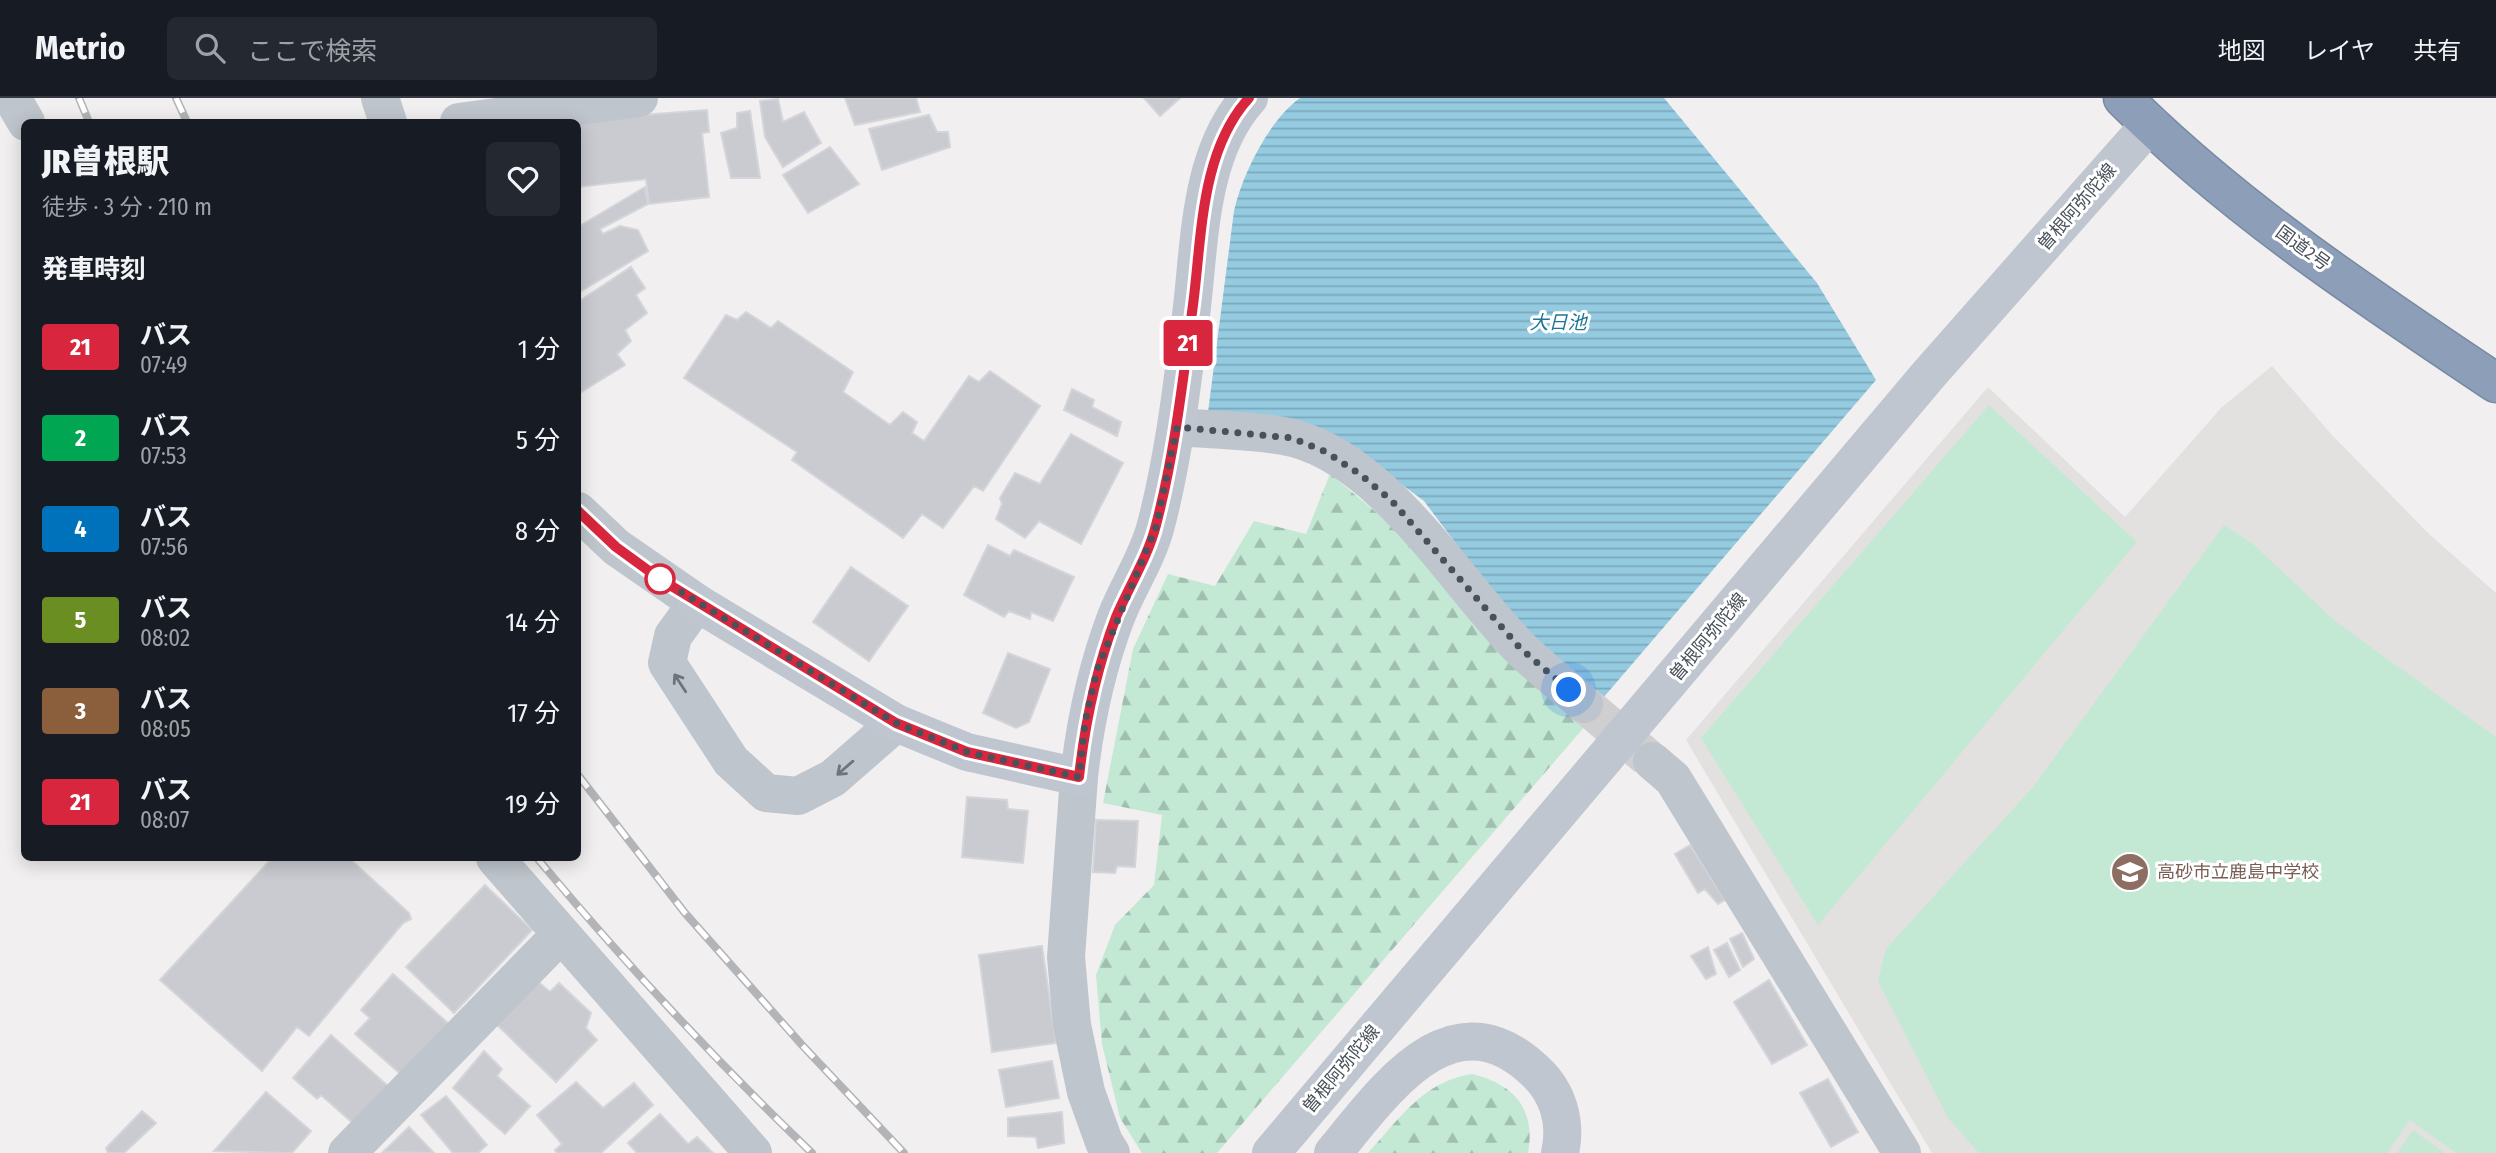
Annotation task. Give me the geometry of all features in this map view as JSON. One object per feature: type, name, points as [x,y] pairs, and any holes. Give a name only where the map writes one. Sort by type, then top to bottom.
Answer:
[{"type":"highway","name":"国道2号","points":[[2123,98],[2225,191],[2398,317],[2496,383]]},
{"type":"main road","points":[[697,603],[896,723],[967,752],[1079,777],[1085,722],[1097,670],[1156,527],[1177,427],[1207,193],[1217,151],[1239,109],[1249,98]]},
{"type":"main road","name":"曽根阿弥陀線","points":[[1271,1153],[1930,373],[2150,124]]},
{"type":"main road","points":[[1333,1153],[1392,1082],[1419,1058],[1448,1044],[1473,1041],[1499,1046],[1511,1052],[1544,1079],[1557,1100],[1562,1121],[1560,1153]]},
{"type":"street","points":[[12,98],[24,119]]},
{"type":"street","points":[[380,98],[387,119]]},
{"type":"street","points":[[482,119],[639,98]]},
{"type":"street","points":[[1177,427],[1292,438],[1326,452],[1361,475],[1392,501],[1520,648],[1584,704]]},
{"type":"street","points":[[581,514],[616,547],[697,603],[673,636],[667,663],[731,761],[766,793],[798,796],[833,778],[896,723]]},
{"type":"street","points":[[1652,761],[1673,779],[1902,1153]]},
{"type":"street","points":[[1079,777],[1066,957],[1072,1024],[1086,1093],[1104,1142],[1111,1153]]},
{"type":"street","points":[[498,861],[753,1153]]},
{"type":"street","points":[[347,1153],[561,934]]},
{"type":"shaded area","name":"高砂市立鹿島中学校","points":[[2272,366],[2332,435],[2429,534],[2496,593],[2496,1153],[1932,1153],[1686,740],[1988,387],[2125,517],[2222,407]]},
{"type":"green space","points":[[1989,405],[2137,542],[1818,925],[1701,738]]},
{"type":"green space","points":[[1330,474],[1388,522],[1512,661],[1586,725],[1217,1153],[1142,1153],[1120,1118],[1102,1044],[1096,975],[1115,925],[1154,885],[1162,815],[1103,803],[1133,649],[1168,574],[1215,586],[1254,521],[1306,534]]},
{"type":"green space","points":[[2224,525],[2253,544],[2336,622],[2496,737],[2496,1153],[2456,1153],[2410,1120],[2387,1153],[1979,1153],[1948,1118],[1878,981],[1886,949],[2033,787]]},
{"type":"green space","points":[[1472,1074],[1500,1084],[1519,1101],[1529,1124],[1528,1153],[1368,1153],[1426,1093],[1455,1078]]},
{"type":"green space","points":[[2413,1130],[2445,1153],[2397,1153]]},
{"type":"water","name":"大日池","points":[[1300,98],[1664,98],[1817,283],[1876,380],[1603,698],[1509,614],[1424,501],[1369,460],[1208,412],[1238,197],[1258,149],[1278,120]]},
{"type":"building","points":[[845,98],[916,98],[920,112],[855,125]]},
{"type":"building","points":[[1144,98],[1180,98],[1160,116]]},
{"type":"building","points":[[778,99],[783,122],[804,112],[821,143],[783,167],[765,137],[760,101]]},
{"type":"building","points":[[707,110],[709,132],[702,133],[709,197],[649,204],[646,179],[581,187],[581,120]]},
{"type":"building","points":[[750,111],[760,178],[731,178],[721,133],[737,128],[737,113]]},
{"type":"building","points":[[929,115],[937,132],[948,132],[950,147],[882,170],[869,129]]},
{"type":"building","points":[[830,147],[859,184],[808,213],[783,175]]},
{"type":"building","points":[[645,187],[648,204],[600,229],[603,234],[620,226],[638,230],[648,251],[581,291],[581,225]]},
{"type":"building","points":[[631,267],[645,288],[636,295],[647,313],[625,330],[631,341],[617,354],[625,365],[581,392],[581,300]]},
{"type":"building","points":[[746,312],[771,328],[778,321],[853,372],[843,392],[890,425],[903,412],[917,422],[912,433],[924,441],[969,376],[979,382],[990,371],[1040,406],[983,491],[974,486],[943,528],[922,514],[903,538],[792,460],[797,452],[684,378],[726,315],[737,320]]},
{"type":"building","points":[[1072,389],[1094,400],[1092,407],[1121,422],[1117,436],[1064,410]]},
{"type":"building","points":[[1071,434],[1123,463],[1081,544],[1039,521],[1025,538],[996,519],[1002,504],[1000,498],[1015,473],[1040,484]]},
{"type":"building","points":[[988,545],[1010,556],[1014,550],[1074,577],[1053,621],[1031,612],[1030,619],[1009,611],[1004,617],[964,595]]},
{"type":"building","points":[[851,567],[908,606],[869,661],[813,622]]},
{"type":"building","points":[[1008,653],[1050,669],[1029,722],[1016,728],[983,713]]},
{"type":"building","points":[[967,797],[1007,800],[1008,809],[1028,811],[1023,863],[962,857]]},
{"type":"building","points":[[1096,820],[1138,821],[1135,867],[1117,866],[1115,873],[1093,872]]},
{"type":"building","points":[[1690,845],[1725,900],[1718,904],[1705,889],[1698,893],[1675,854]]},
{"type":"building","points":[[269,861],[352,861],[409,913],[411,919],[403,923],[309,1036],[297,1027],[262,1071],[160,980]]},
{"type":"building","points":[[485,885],[532,930],[454,1013],[406,967]]},
{"type":"building","points":[[1742,933],[1754,959],[1743,967],[1730,939]]},
{"type":"building","points":[[1727,943],[1740,970],[1729,977],[1714,950]]},
{"type":"building","points":[[1042,946],[1056,1043],[992,1052],[979,955]]},
{"type":"building","points":[[1708,947],[1716,974],[1706,979],[1691,956]]},
{"type":"building","points":[[393,974],[450,1025],[404,1077],[355,1034],[370,1018],[361,1010]]},
{"type":"building","points":[[535,979],[550,992],[559,983],[591,1013],[586,1028],[597,1040],[556,1082],[493,1021]]},
{"type":"building","points":[[1769,980],[1807,1045],[1772,1064],[1734,1002]]},
{"type":"building","points":[[331,1035],[388,1086],[354,1124],[321,1095],[317,1099],[293,1078]]},
{"type":"building","points":[[484,1051],[502,1069],[497,1076],[530,1106],[505,1134],[453,1088]]},
{"type":"building","points":[[1052,1061],[1059,1098],[1006,1107],[999,1070]]},
{"type":"building","points":[[1828,1079],[1858,1132],[1831,1147],[1800,1093]]},
{"type":"building","points":[[576,1082],[603,1108],[634,1083],[653,1105],[601,1153],[557,1153],[555,1150],[562,1144],[537,1115]]},
{"type":"building","points":[[266,1092],[311,1131],[292,1153],[214,1151]]},
{"type":"building","points":[[446,1096],[487,1145],[478,1153],[453,1153],[421,1115]]},
{"type":"building","points":[[142,1111],[156,1123],[124,1153],[108,1153],[106,1148]]},
{"type":"building","points":[[1062,1112],[1064,1143],[1038,1148],[1036,1137],[1008,1136],[1008,1118]]},
{"type":"building","points":[[660,1114],[688,1144],[697,1137],[713,1153],[637,1153],[628,1143]]},
{"type":"building","points":[[409,1127],[434,1153],[383,1152]]},
{"type":"tunnel","points":[[1584,704],[1648,758]]},
{"type":"railway","points":[[79,98],[88,119]]},
{"type":"railway","points":[[176,98],[186,119]]},
{"type":"railway","points":[[581,779],[685,913],[802,1045],[904,1153]]},
{"type":"railway","points":[[540,861],[670,1009],[812,1153]]},
{"type":"bus line","name":"21","points":[[581,514],[616,547],[660,579],[896,723],[967,752],[1023,767],[1079,777],[1085,722],[1097,670],[1117,615],[1156,527],[1177,427],[1207,193],[1217,151],[1239,109],[1249,98]]},
{"type":"place","name":"高砂市立鹿島中学校","points":[[2130,872]]},
{"type":"route","points":[[660,579],[896,723],[967,752],[1023,767],[1079,777],[1085,722],[1097,670],[1117,615],[1156,527],[1177,427],[1292,438],[1326,452],[1361,475],[1392,501],[1520,648],[1569,690]]}]
